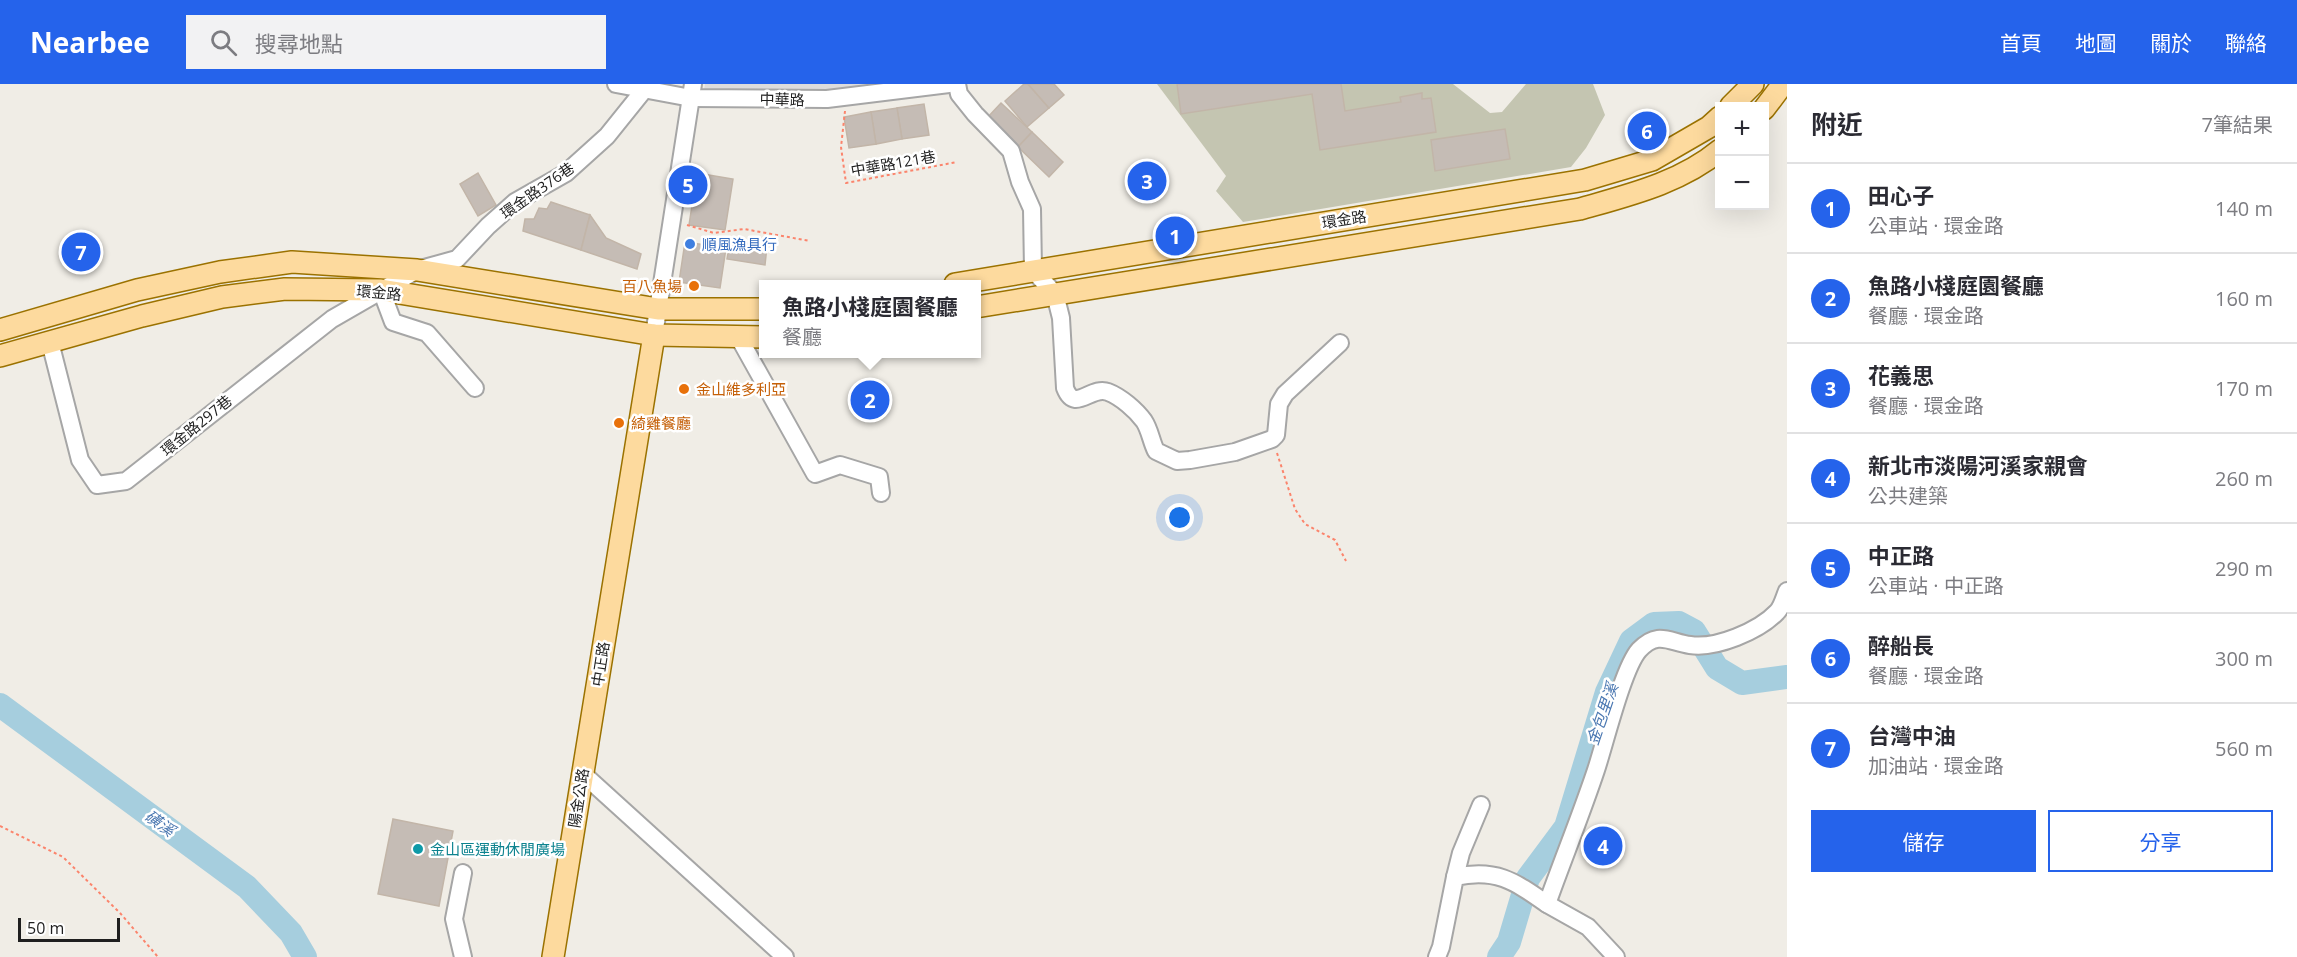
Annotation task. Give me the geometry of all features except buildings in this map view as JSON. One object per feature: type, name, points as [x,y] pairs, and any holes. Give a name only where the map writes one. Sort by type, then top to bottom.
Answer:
[{"type":"main road","points":[[1735,102],[1752,84]]},
{"type":"main road","points":[[1769,102],[1783,84]]},
{"type":"main road","name":"環金路","points":[[981,280],[1585,180],[1652,160],[1715,121]]},
{"type":"main road","name":"環金路","points":[[981,306],[1580,209],[1662,185],[1706,162],[1715,154]]},
{"type":"main road","name":"環金路","points":[[0,330],[137,291],[220,272],[292,262],[417,270],[658,309],[759,309]]},
{"type":"main road","name":"環金路","points":[[0,357],[142,316],[222,297],[285,289],[381,290],[654,335],[759,337]]},
{"type":"main road","name":"中正路","points":[[592,710],[654,335]]},
{"type":"main road","name":"陽金公路","points":[[553,957],[592,710]]},
{"type":"street","name":"中華路","points":[[616,84],[644,90],[827,99],[949,84]]},
{"type":"street","points":[[957,84],[959,94],[975,114],[1011,151],[1020,182],[1032,209],[1033,270],[1055,294],[1061,318],[1065,388],[1068,395],[1081,399],[1097,391],[1105,390],[1121,399],[1143,420],[1156,451],[1177,461],[1235,452],[1272,439],[1276,435],[1279,404],[1285,394],[1340,343]]},
{"type":"street","name":"環金路376巷","points":[[417,270],[457,259],[488,226],[515,202],[566,173],[607,136],[644,90]]},
{"type":"street","name":"中正路","points":[[654,335],[692,91]]},
{"type":"street","name":"環金路297巷","points":[[50,342],[80,460],[97,485],[126,481],[332,319],[417,270]]},
{"type":"street","points":[[381,290],[393,321],[427,333],[475,388]]},
{"type":"street","points":[[738,336],[815,474],[840,465],[879,477],[881,493]]},
{"type":"street","points":[[1547,904],[1595,773],[1627,672],[1639,650],[1654,639],[1664,638],[1690,645],[1720,644],[1759,626],[1779,611],[1787,591]]},
{"type":"street","points":[[582,773],[785,957]]},
{"type":"street","points":[[1437,957],[1441,948],[1461,853],[1481,805]]},
{"type":"street","points":[[463,873],[454,920],[463,957]]},
{"type":"street","points":[[1455,877],[1473,873],[1498,875],[1588,927],[1616,957]]},
{"type":"path","name":"中華路121巷","points":[[845,97],[841,147],[846,183],[957,162]]},
{"type":"path","points":[[671,220],[714,233],[744,229],[810,241]]},
{"type":"path","points":[[1272,439],[1295,509],[1305,524],[1335,540],[1346,561]]},
{"type":"path","points":[[0,826],[63,857],[120,913],[158,957]]},
{"type":"shaded area","points":[[705,84],[907,84],[846,95],[704,90]]},
{"type":"shaded area","points":[[1157,84],[1453,84],[1490,113],[1502,112],[1526,84],[1593,84],[1605,115],[1586,148],[1571,167],[1243,222],[1216,191],[1226,176]]},
{"type":"waterway","name":"金包里溪","points":[[1499,957],[1509,942],[1528,878],[1566,827],[1607,692],[1631,641],[1654,624],[1679,623],[1694,631],[1717,668],[1742,683],[1787,677]]},
{"type":"waterway","name":"磺溪","points":[[0,705],[247,887],[291,933],[305,957]]},
{"type":"place","name":"醉船長","points":[[1647,131]]},
{"type":"place","name":"花義思","points":[[1147,181]]},
{"type":"place","name":"中正路","points":[[688,185]]},
{"type":"place","name":"田心子","points":[[1175,236]]},
{"type":"place","name":"順風漁具行","points":[[690,244]]},
{"type":"place","name":"台灣中油","points":[[81,252]]},
{"type":"place","name":"百八魚場","points":[[694,286]]},
{"type":"place","name":"金山維多利亞","points":[[684,389]]},
{"type":"place","name":"魚路小棧庭園餐廳","points":[[870,400]]},
{"type":"place","name":"綺雞餐廳","points":[[619,423]]},
{"type":"place","name":"新北市淡陽河溪家親會","points":[[1603,846]]},
{"type":"place","name":"金山區運動休閒廣場","points":[[418,849]]}]
